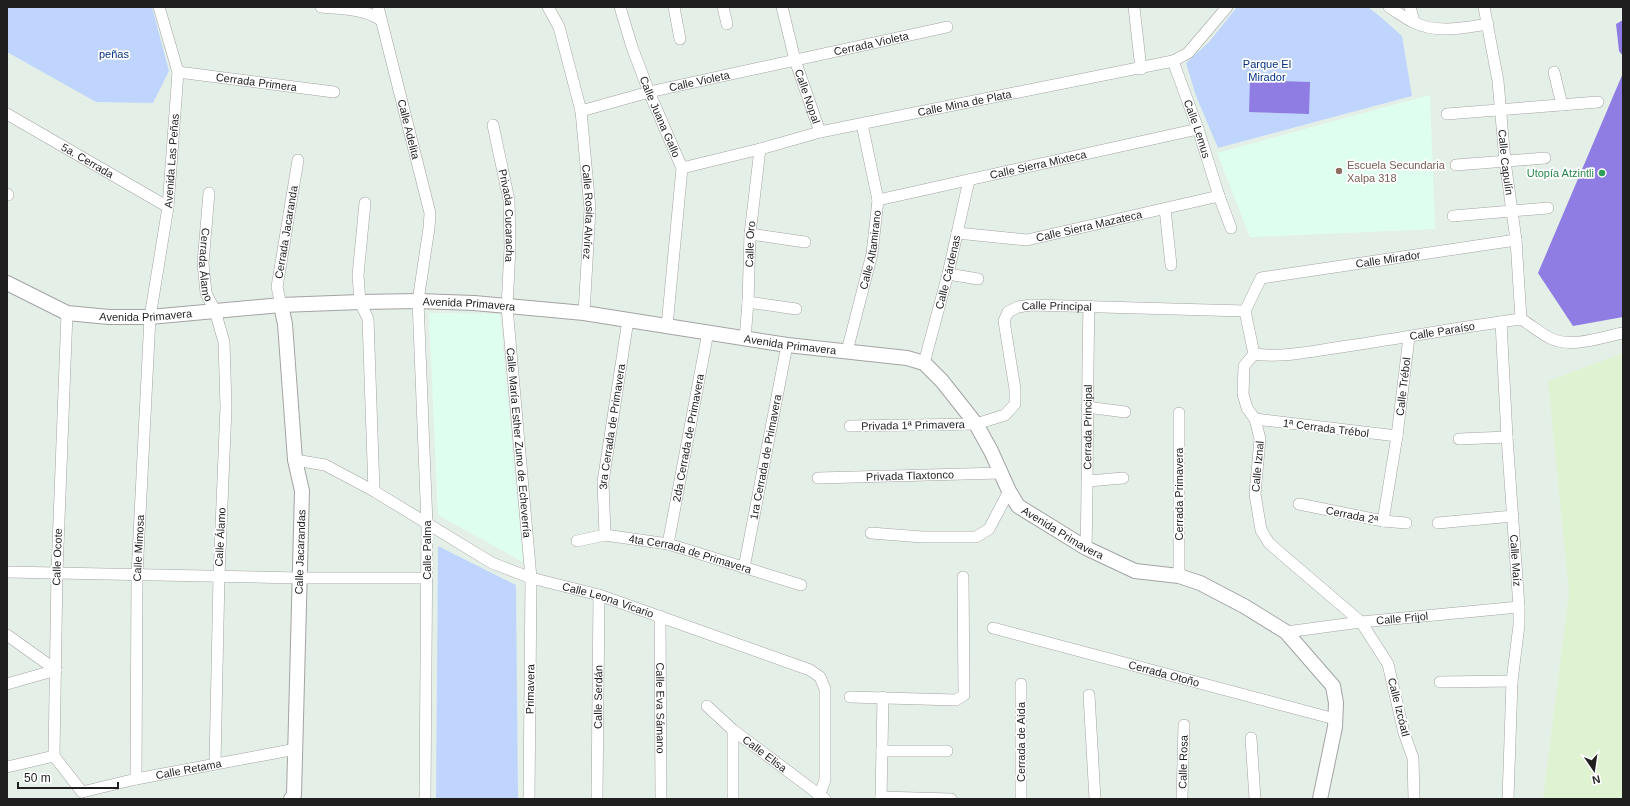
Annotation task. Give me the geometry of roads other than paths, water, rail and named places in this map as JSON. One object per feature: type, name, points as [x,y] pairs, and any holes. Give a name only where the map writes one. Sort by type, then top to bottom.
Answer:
[{"type":"street","name":"Avenida Las Peñas","points":[[150,317],[168,207],[178,72],[159,7]]},
{"type":"street","points":[[321,7],[372,14],[381,20]]},
{"type":"street","name":"Calle Adelita","points":[[378,7],[430,213],[418,301]]},
{"type":"street","name":"Calle Rosita Alvírez","points":[[548,7],[559,27],[581,111],[590,209],[584,313]]},
{"type":"street","name":"Calle Juana Gallo","points":[[620,7],[632,46],[649,92],[682,168],[667,326]]},
{"type":"street","points":[[674,7],[680,39]]},
{"type":"street","points":[[723,7],[726,24]]},
{"type":"street","name":"Calle Nopal","points":[[782,7],[795,60],[820,132]]},
{"type":"street","points":[[1134,7],[1141,68]]},
{"type":"street","points":[[1389,7],[1414,22],[1436,30],[1460,29],[1488,24]]},
{"type":"street","points":[[1410,7],[1414,22]]},
{"type":"street","name":"Calle Capulín","points":[[1484,7],[1498,81],[1505,161],[1516,240],[1521,319]]},
{"type":"street","name":"Calle Mina de Plata","points":[[682,168],[760,149],[820,132],[1173,62],[1188,53],[1222,10]]},
{"type":"street","name":"Cerrada Violeta","points":[[795,60],[947,27]]},
{"type":"street","name":"Calle Violeta","points":[[581,111],[649,92],[795,60]]},
{"type":"street","name":"Calle Lemus","points":[[1173,62],[1198,129],[1219,196],[1231,228]]},
{"type":"street","name":"Cerrada Primera","points":[[178,72],[334,92]]},
{"type":"street","points":[[1554,72],[1562,105]]},
{"type":"street","points":[[1447,114],[1598,102]]},
{"type":"street","name":"5a. Cerrada","points":[[7,114],[168,207]]},
{"type":"street","name":"Calle Altamirano","points":[[847,351],[872,254],[878,200],[862,124]]},
{"type":"street","name":"Privada Cucaracha","points":[[493,125],[509,200],[510,248],[507,306]]},
{"type":"street","name":"Calle Sierra Mixteca","points":[[878,200],[1198,129]]},
{"type":"street","name":"Calle Oro","points":[[745,339],[748,302],[750,234],[760,149]]},
{"type":"street","points":[[1456,165],[1545,158]]},
{"type":"street","name":"Cerrada Jacaranda","points":[[281,305],[277,287],[298,160]]},
{"type":"street","name":"Calle Cárdenas","points":[[924,363],[948,274],[968,180]]},
{"type":"street","name":"Cerrada Álamo","points":[[209,193],[203,263],[206,293],[215,311]]},
{"type":"street","name":"Calle Sierra Mazateca","points":[[957,233],[1027,240],[1219,196]]},
{"type":"street","points":[[365,203],[358,275],[360,302],[368,319],[374,491]]},
{"type":"street","points":[[1453,216],[1548,208]]},
{"type":"street","points":[[1165,209],[1171,265]]},
{"type":"street","points":[[750,234],[805,242]]},
{"type":"street","name":"Calle Mirador","points":[[1245,311],[1261,278],[1516,240]]},
{"type":"street","points":[[948,274],[978,279]]},
{"type":"street","name":"Avenida Primavera","points":[[7,284],[67,313],[108,317],[150,317],[281,305],[418,301],[474,303],[584,313],[787,345],[907,358],[924,363],[942,381],[976,424],[1018,506],[1086,548],[1135,572],[1179,576],[1200,583],[1244,606],[1286,632],[1333,686],[1336,703],[1335,727],[1320,799]]},
{"type":"street","name":"Calle Palma","points":[[418,301],[427,524],[425,799]]},
{"type":"street","points":[[748,302],[796,309]]},
{"type":"street","name":"Calle Jacarandas","points":[[281,305],[285,324],[295,460],[302,491],[295,798]]},
{"type":"street","name":"Calle Principal","points":[[976,424],[1004,415],[1016,404],[1015,388],[1004,321],[1008,312],[1018,307],[1031,305],[1089,306],[1245,311]]},
{"type":"street","name":"Calle María Esther Zuno de Echeverría","points":[[507,306],[531,578]]},
{"type":"street","name":"Cerrada Principal","points":[[1086,548],[1089,306]]},
{"type":"street","name":"Calle Álamo","points":[[215,311],[224,342],[226,406],[218,576],[215,764]]},
{"type":"street","points":[[1245,311],[1254,354]]},
{"type":"street","name":"Calle Ocote","points":[[54,756],[56,572],[67,313]]},
{"type":"street","name":"Calle Mimosa","points":[[136,779],[138,575],[150,317]]},
{"type":"street","points":[[1521,319],[1551,339],[1565,342],[1577,342],[1623,333]]},
{"type":"street","name":"Calle Paraíso","points":[[1254,354],[1271,356],[1409,337],[1521,319]]},
{"type":"street","name":"3ra Cerrada de Primavera","points":[[605,535],[603,482],[628,320]]},
{"type":"street","name":"Calle Maíz","points":[[1501,322],[1507,437],[1519,607],[1519,625],[1512,681],[1508,799]]},
{"type":"street","name":"2da Cerrada de Primavera","points":[[668,544],[708,332]]},
{"type":"street","name":"Calle Trébol","points":[[1383,521],[1397,436],[1409,337]]},
{"type":"street","name":"1ra Cerrada de Primavera","points":[[744,568],[787,345]]},
{"type":"street","name":"Calle Iznal","points":[[1254,354],[1244,366],[1243,394],[1247,408],[1255,419],[1260,439],[1255,494],[1261,530],[1270,543],[1285,557],[1361,622]]},
{"type":"street","points":[[1087,408],[1125,412]]},
{"type":"street","name":"Cerrada Primavera","points":[[1178,413],[1179,576]]},
{"type":"street","name":"1ª Cerrada Trébol","points":[[1255,419],[1397,436]]},
{"type":"street","name":"Privada 1ª Primavera","points":[[850,426],[976,424]]},
{"type":"street","points":[[1459,439],[1507,437]]},
{"type":"street","name":"Calle Leona Vicario","points":[[295,460],[325,466],[374,491],[492,563],[531,578],[599,595],[810,670],[820,677],[825,689],[825,780],[821,798]]},
{"type":"street","name":"Privada Tlaxtonco","points":[[818,478],[1001,473]]},
{"type":"street","points":[[1088,481],[1123,478]]},
{"type":"street","points":[[871,534],[976,538],[989,529],[1009,491]]},
{"type":"street","name":"Cerrada 2ª","points":[[1299,504],[1383,521],[1406,523]]},
{"type":"street","points":[[1438,524],[1513,516]]},
{"type":"street","name":"4ta Cerrada de Primavera","points":[[577,541],[605,535],[668,544],[801,585]]},
{"type":"street","points":[[7,572],[299,578],[427,578]]},
{"type":"street","points":[[850,698],[883,697],[956,700],[964,695],[963,577]]},
{"type":"street","name":"Primavera","points":[[529,799],[531,578]]},
{"type":"street","name":"Calle Serdán","points":[[597,799],[599,595]]},
{"type":"street","name":"Calle Frijol","points":[[1286,632],[1361,622],[1519,607]]},
{"type":"street","name":"Calle Eva Sámano","points":[[660,616],[661,799]]},
{"type":"street","name":"Calle Izcóatl","points":[[1361,622],[1388,664],[1404,733],[1413,758],[1414,799]]},
{"type":"street","name":"Cerrada Otoño","points":[[993,628],[1335,719]]},
{"type":"street","points":[[7,635],[56,670]]},
{"type":"street","points":[[7,684],[56,670]]},
{"type":"street","points":[[1440,682],[1512,681]]},
{"type":"street","name":"Cerrada de Aída","points":[[1021,684],[1021,799]]},
{"type":"street","points":[[1089,694],[1095,799]]},
{"type":"street","points":[[883,697],[881,798],[951,799]]},
{"type":"street","name":"Calle Elisa","points":[[708,706],[733,730],[821,798]]},
{"type":"street","name":"Calle Rosa","points":[[1182,799],[1184,725]]},
{"type":"street","points":[[733,730],[733,799]]},
{"type":"street","points":[[1251,738],[1255,799]]},
{"type":"street","name":"Calle Retama","points":[[79,796],[136,779],[296,749]]},
{"type":"street","points":[[882,751],[947,751]]},
{"type":"street","points":[[7,767],[54,756],[79,796]]},
{"type":"place","name":"Escuela Secundaria Xalpa 318","points":[[1339,171]]},
{"type":"place","name":"Utopía Atzintli","points":[[1602,173]]},
{"type":"park label","name":"peñas","points":[[114,54]]},
{"type":"park label","name":"Parque El Mirador","points":[[1267,70]]}]
